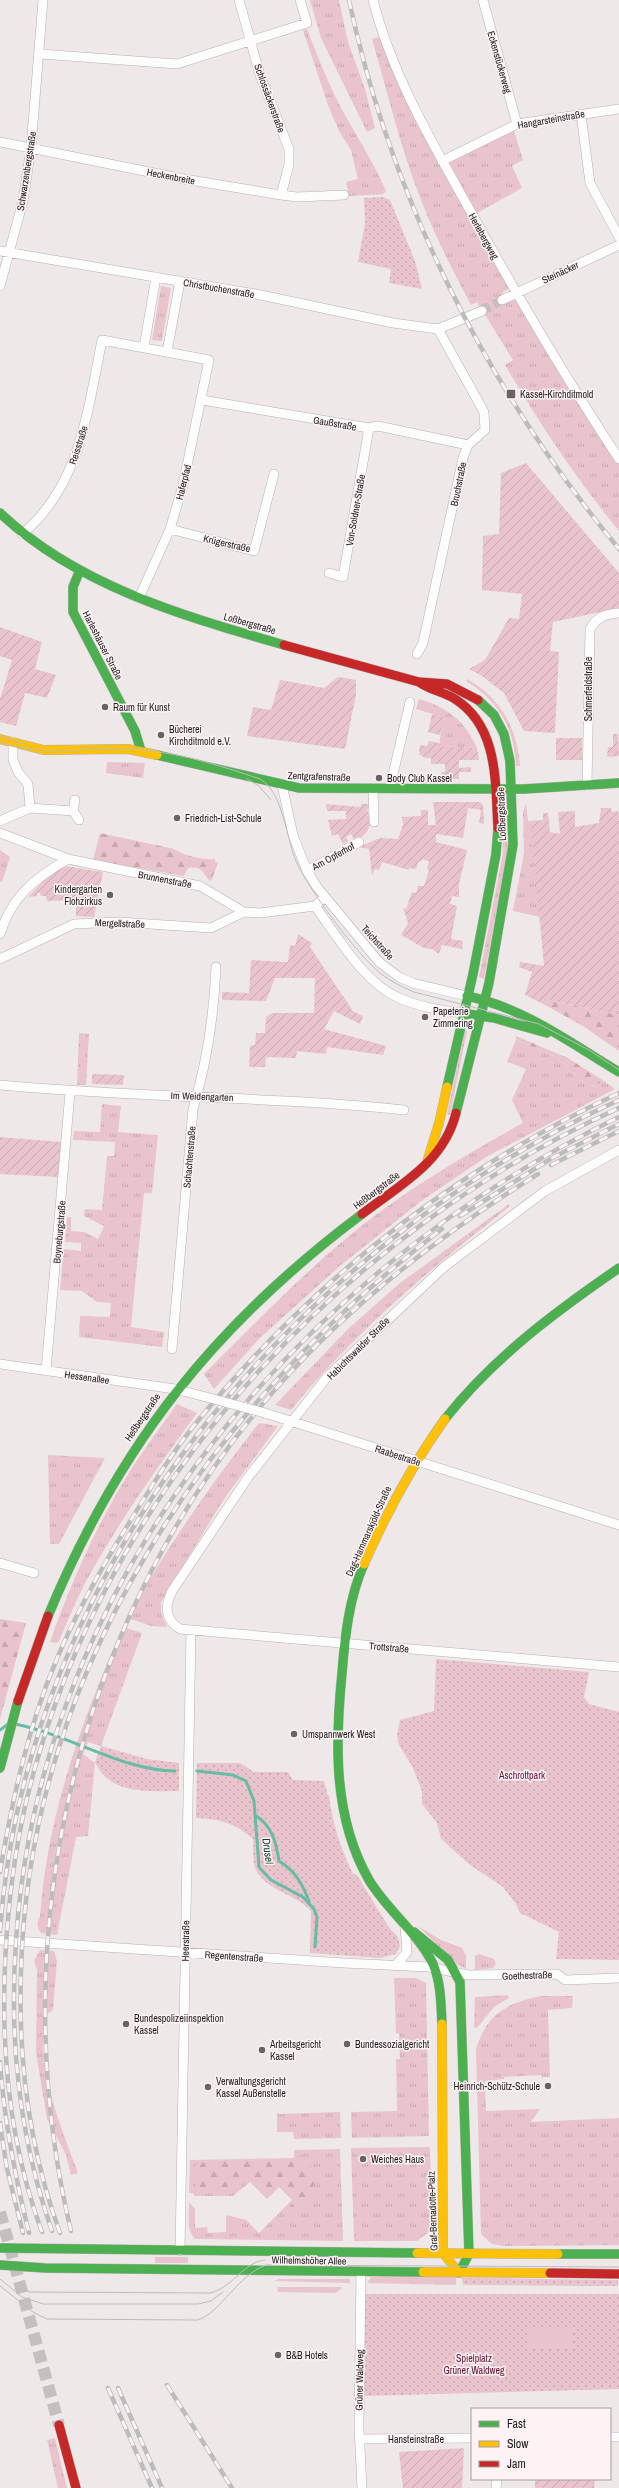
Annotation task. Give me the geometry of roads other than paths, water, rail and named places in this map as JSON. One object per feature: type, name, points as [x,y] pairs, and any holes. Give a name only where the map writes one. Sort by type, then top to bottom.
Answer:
[{"type":"main road","points":[[0,513],[22,534],[57,559],[80,570]]},
{"type":"main road","name":"Loßbergstraße","points":[[80,570],[139,598],[208,623],[419,682],[447,684],[461,688],[485,705],[504,734],[510,761],[513,845],[485,1000]]},
{"type":"main road","name":"Harleshäuser Straße","points":[[80,570],[73,587],[73,612],[135,731],[141,745],[141,751]]},
{"type":"main road","name":"Loßbergstraße","points":[[419,682],[429,689],[455,699],[476,718],[485,732],[492,751],[498,830],[496,854],[473,974],[462,1013]]},
{"type":"main road","name":"Zentgrafenstraße","points":[[0,739],[44,750],[128,749],[141,751],[282,786],[325,789],[390,787],[511,789],[619,782]]},
{"type":"main road","name":"Teichstraße","points":[[467,996],[485,1000],[519,1012],[619,1072]]},
{"type":"main road","name":"Heßbergstraße","points":[[0,1768],[18,1706],[50,1610],[76,1549],[117,1475],[175,1389],[264,1297],[351,1222],[426,1165],[446,1144],[453,1126],[485,1000]]},
{"type":"main road","points":[[426,1165],[439,1123],[462,1013]]},
{"type":"main road","name":"Teichstraße","points":[[462,1013],[481,1016],[560,1037]]},
{"type":"main road","points":[[439,1123],[453,1126]]},
{"type":"main road","name":"Dag-Hammarskjöld-Straße","points":[[439,2003],[435,1968],[405,1926],[386,1904],[365,1872],[352,1843],[341,1802],[338,1744],[345,1644],[356,1584],[391,1500],[414,1460],[457,1405],[505,1353],[554,1312],[619,1268]]},
{"type":"main road","name":"Dag-Hammarskjöld-Straße","points":[[405,1926],[446,1958],[458,1974]]},
{"type":"main road","points":[[458,1974],[461,2014],[469,2254],[459,2273]]},
{"type":"main road","name":"Graf-Bernadotte-Platz","points":[[439,2003],[443,2253],[459,2273]]},
{"type":"main road","name":"Wilhelmshöher Allee","points":[[0,2248],[469,2254],[619,2254]]},
{"type":"main road","name":"Wilhelmshöher Allee","points":[[0,2265],[38,2268],[619,2274]]},
{"type":"main road","points":[[59,2425],[76,2488]]},
{"type":"street","name":"Schwarzenbergstraße","points":[[0,286],[23,201],[31,148],[40,54],[43,0]]},
{"type":"street","name":"Schlossäckerstraße","points":[[239,0],[250,40],[289,150],[289,165],[281,196]]},
{"type":"street","points":[[40,54],[177,64],[307,23],[300,0]]},
{"type":"street","name":"Herlebergweg","points":[[373,0],[402,86],[442,161],[516,293],[619,459]]},
{"type":"street","name":"Eckenstückerweg","points":[[483,0],[517,124]]},
{"type":"street","name":"Hangarsteinstraße","points":[[442,161],[517,124],[619,109]]},
{"type":"street","points":[[580,114],[590,183],[619,237]]},
{"type":"street","name":"Heckenbreite","points":[[0,142],[184,179],[281,196],[297,197],[344,195]]},
{"type":"street","name":"Steinäcker","points":[[502,300],[619,245]]},
{"type":"street","name":"Christbuchenstraße","points":[[0,251],[256,294],[393,323],[438,329]]},
{"type":"street","points":[[156,277],[144,348],[167,352],[180,281]]},
{"type":"street","points":[[468,445],[484,430],[484,412],[438,329],[482,311]]},
{"type":"street","name":"Reisstraße","points":[[22,534],[38,521],[65,482],[80,444],[102,340],[144,348]]},
{"type":"street","name":"Haferpfad","points":[[139,598],[170,529],[183,486],[202,400],[209,360],[167,352]]},
{"type":"street","name":"Gaußstraße","points":[[202,400],[369,428],[378,426],[468,445]]},
{"type":"street","name":"Von-Soldner-Straße","points":[[329,574],[343,577],[369,428]]},
{"type":"street","name":"Bruchstraße","points":[[417,654],[423,643],[468,445]]},
{"type":"street","name":"Krügerstraße","points":[[170,529],[254,551],[274,474]]},
{"type":"street","name":"Schmerfeldstraße","points":[[587,785],[590,628],[596,620],[608,614],[619,613]]},
{"type":"street","points":[[390,787],[410,702]]},
{"type":"street","points":[[13,742],[13,760],[18,772],[28,784],[30,808]]},
{"type":"street","name":"Teichstraße","points":[[282,786],[293,835],[307,871],[325,897],[379,962],[399,977],[428,988],[467,996]]},
{"type":"street","points":[[373,788],[374,822]]},
{"type":"street","points":[[74,800],[73,811],[79,820]]},
{"type":"street","points":[[0,821],[30,808],[73,811]]},
{"type":"street","name":"Brunnenstraße","points":[[0,833],[68,859],[183,881],[200,886],[244,912],[260,913],[315,906]]},
{"type":"street","name":"Am Opferhof","points":[[307,871],[359,842]]},
{"type":"street","points":[[0,934],[9,910],[25,889],[40,875],[68,859]]},
{"type":"street","points":[[315,906],[325,897]]},
{"type":"street","name":"Teichstraße","points":[[315,906],[370,978],[382,988],[399,998],[418,1004],[462,1013]]},
{"type":"street","name":"Mergellstraße","points":[[0,959],[74,924],[118,922],[211,928],[244,912]]},
{"type":"street","name":"Schachtenstraße","points":[[172,1349],[193,1109],[214,1011],[216,967]]},
{"type":"street","name":"Im Weidengarten","points":[[0,1085],[70,1092],[287,1100],[404,1110]]},
{"type":"street","name":"Boyneburgstraße","points":[[46,1371],[70,1092]]},
{"type":"street","name":"Habichtswalder Straße","points":[[167,1614],[166,1608],[172,1591],[249,1476],[292,1420],[328,1377],[444,1266],[545,1191],[619,1150]]},
{"type":"street","name":"Hessenallee","points":[[0,1364],[175,1389]]},
{"type":"street","name":"Raabestraße","points":[[175,1389],[292,1420],[619,1525]]},
{"type":"street","points":[[0,1563],[34,1573]]},
{"type":"street","name":"Trottstraße","points":[[167,1614],[172,1624],[180,1629],[619,1667]]},
{"type":"street","name":"Heerstraße","points":[[180,2251],[191,1630]]},
{"type":"street","points":[[395,1966],[407,1952],[405,1926]]},
{"type":"street","name":"Regentenstraße","points":[[0,1940],[435,1968],[458,1974]]},
{"type":"street","name":"Goethestraße","points":[[458,1974],[499,1976],[557,1974],[565,1980],[619,1978]]},
{"type":"street","name":"Grüner Waldweg","points":[[361,2271],[359,2439],[362,2488]]},
{"type":"street","name":"Hansteinstraße","points":[[359,2439],[471,2438]]},
{"type":"waterway","name":"Drusel","points":[[0,1730],[8,1724]]},
{"type":"waterway","name":"Drusel","points":[[15,1724],[35,1729],[115,1759],[155,1769],[175,1771]]},
{"type":"waterway","name":"Drusel","points":[[197,1771],[233,1775],[246,1781],[254,1801],[259,1867],[271,1880],[303,1897],[314,1909],[317,1917],[315,1947]]},
{"type":"waterway","points":[[255,1815],[266,1824],[275,1841],[279,1861],[294,1873],[304,1889],[309,1901]]},
{"type":"tunnel","points":[[482,311],[502,300]]},
{"type":"tunnel","points":[[0,2212],[59,2425]]},
{"type":"tram line","points":[[0,736],[24,744]]},
{"type":"tram line","points":[[0,742],[16,747],[48,750],[146,750],[212,764],[260,779],[268,785],[279,804],[296,861],[311,888],[358,951],[380,973],[396,984],[414,992],[539,1024],[589,1050],[619,1070]]},
{"type":"tram line","points":[[247,779],[259,786],[271,800]]},
{"type":"tram line","points":[[15,2289],[30,2292],[210,2293],[226,2286],[250,2265],[265,2260]]},
{"type":"tram line","points":[[0,2286],[33,2312],[47,2319],[198,2320],[214,2310],[247,2277],[266,2265],[619,2267]]},
{"type":"tram line","points":[[0,2279],[22,2297],[43,2304],[198,2304],[211,2301],[223,2292]]},
{"type":"railway","points":[[349,0],[368,75],[391,149],[419,221],[451,291],[487,359],[528,425],[572,488],[619,549]]},
{"type":"railway","points":[[0,1872],[10,1818],[29,1738],[46,1686],[64,1643],[99,1573],[161,1472],[196,1423],[240,1371],[287,1323],[337,1277],[389,1234],[443,1194],[499,1157],[558,1124],[619,1093]]},
{"type":"railway","points":[[0,1931],[21,1797],[62,1668],[122,1547],[197,1434],[287,1332],[389,1241],[500,1164],[619,1100]]},
{"type":"railway","points":[[42,2232],[30,2197],[21,2162],[9,2090],[4,2018],[4,1981],[10,1896],[21,1825],[39,1754],[77,1649],[127,1550],[189,1457],[260,1370],[340,1291],[427,1220],[521,1159],[619,1108]]},
{"type":"railway","points":[[52,2231],[31,2160],[19,2088],[14,2015],[16,1941],[35,1808],[75,1681],[133,1561],[207,1451],[295,1350],[394,1260],[503,1182],[619,1117]]},
{"type":"railway","points":[[460,1216],[552,1158],[619,1124]]},
{"type":"railway","points":[[551,1165],[619,1131]]},
{"type":"railway","points":[[71,2231],[51,2119],[45,2005],[52,1892],[73,1781],[106,1673],[152,1570],[210,1473],[280,1384],[309,1353],[370,1296],[434,1244],[538,1174]]},
{"type":"railway","points":[[60,2233],[40,2169],[28,2104],[21,2038],[21,1972],[32,1861],[57,1754],[96,1651],[147,1554],[208,1463],[279,1378],[357,1300],[442,1229]]},
{"type":"railway","points":[[0,2062],[4,2105],[11,2148],[29,2233]]},
{"type":"railway","points":[[0,2123],[7,2169],[23,2233]]},
{"type":"railway","points":[[167,2385],[232,2488]]},
{"type":"railway","points":[[108,2388],[152,2488]]},
{"type":"railway","points":[[118,2388],[162,2488]]},
{"type":"place","name":"Kassel-Kirchditmold","points":[[511,394]]},
{"type":"place","name":"Raum für Kunst","points":[[105,707]]},
{"type":"place","name":"Bücherei Kirchditmold e.V.","points":[[161,735]]},
{"type":"place","name":"Body Club Kassel","points":[[379,778]]},
{"type":"place","name":"Friedrich-List-Schule","points":[[177,818]]},
{"type":"place","name":"Kindergarten Flohzirkus","points":[[110,895]]},
{"type":"place","name":"Papeterie Zimmering","points":[[425,1017]]},
{"type":"place","name":"Umspannwerk West","points":[[294,1734]]},
{"type":"place","name":"Bundespolizeiinspektion Kassel","points":[[126,2024]]},
{"type":"place","name":"Bundessozialgericht","points":[[347,2044]]},
{"type":"place","name":"Arbeitsgericht Kassel","points":[[262,2050]]},
{"type":"place","name":"Heinrich-Schütz-Schule","points":[[548,2086]]},
{"type":"place","name":"Verwaltungsgericht Kassel Außenstelle","points":[[208,2087]]},
{"type":"place","name":"Weiches Haus","points":[[363,2159]]},
{"type":"place","name":"B&B Hotels","points":[[278,2355]]},
{"type":"park label","name":"Aschrottpark","points":[[522,1775]]},
{"type":"park label","name":"Spielplatz Grüner Waldweg","points":[[474,2364]]}]
